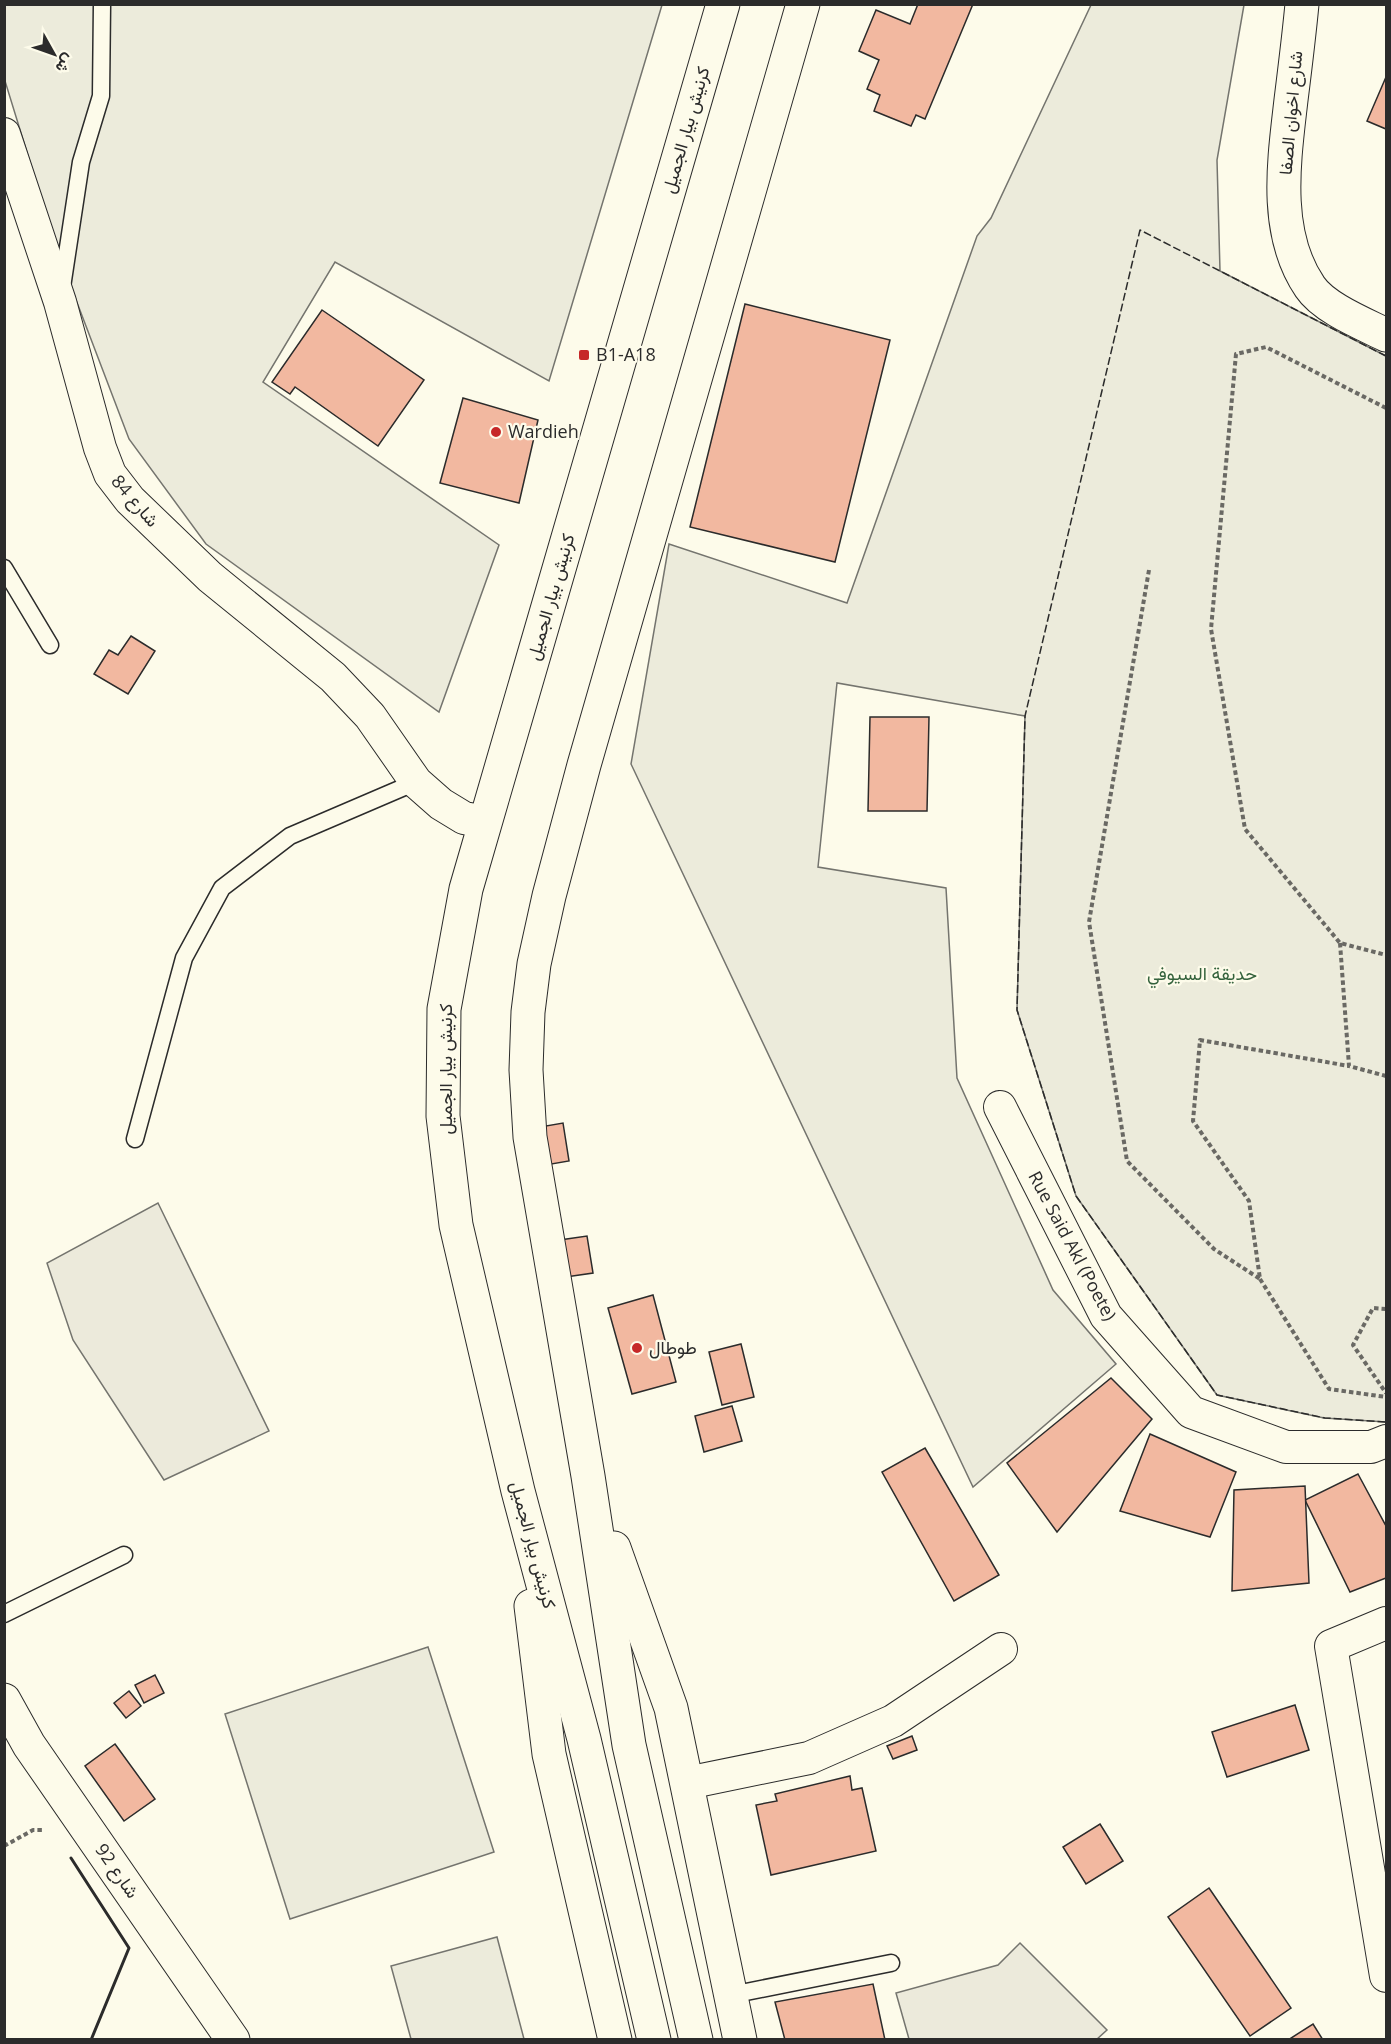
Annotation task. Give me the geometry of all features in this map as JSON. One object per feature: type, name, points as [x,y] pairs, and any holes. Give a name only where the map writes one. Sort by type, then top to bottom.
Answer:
[{"type":"main road","name":"كرنيش بيار الجميل","points":[[654,2040],[584,1739],[518,1491],[456,1225],[443,1116],[444,1009],[466,889],[723,4]]},
{"type":"main road","points":[[696,2040],[629,1745],[588,1476],[530,1137],[526,1070],[528,1012],[534,964],[549,896],[584,765],[803,4]]},
{"type":"main road","name":"شارع اخوان الصفا","points":[[1302,4],[1284,159],[1285,213],[1293,255],[1311,288],[1339,312],[1386,335]]},
{"type":"main road","points":[[588,1476],[671,1708],[740,2040]]},
{"type":"main road","points":[[518,1491],[549,1754],[615,2040]]},
{"type":"main road","name":"شارع 92","points":[[4,1700],[17,1745],[233,2040]]},
{"type":"street","points":[[4,134],[60,302]]},
{"type":"street","name":"شارع 84","points":[[60,302],[100,448],[110,474],[130,500],[210,577],[333,677],[370,716],[416,782],[441,804],[464,818],[485,822]]},
{"type":"street","name":"Rue Said Akl (Poete)","points":[[1000,1107],[1106,1316],[1191,1412],[1286,1448],[1371,1447],[1386,1441]]},
{"type":"street","points":[[1386,1623],[1331,1646],[1386,1977]]},
{"type":"street","points":[[687,1783],[809,1758],[893,1721],[1001,1649]]},
{"type":"lane","name":"شارع 84","points":[[60,302],[81,162],[101,96],[102,4]]},
{"type":"lane","points":[[4,568],[50,645]]},
{"type":"lane","points":[[135,1138],[184,958],[222,888],[290,836],[416,782]]},
{"type":"lane","points":[[4,1614],[124,1555]]},
{"type":"lane","points":[[731,1995],[891,1963]]},
{"type":"path","points":[[1386,408],[1266,348],[1236,354],[1211,629],[1245,830],[1340,943],[1386,955]]},
{"type":"path","points":[[1149,570],[1089,922],[1096,967],[1127,1161],[1214,1249],[1260,1279]]},
{"type":"path","points":[[1340,943],[1349,1066]]},
{"type":"path","points":[[1386,1076],[1349,1066],[1200,1040],[1193,1121],[1249,1201],[1260,1279],[1329,1389],[1386,1395]]},
{"type":"path","points":[[1386,1309],[1374,1308],[1353,1345],[1386,1395]]},
{"type":"green space","points":[[4,5],[662,5],[549,381],[335,262],[263,382],[499,545],[439,712],[206,544],[129,439],[57,250],[5,81]]},
{"type":"green space","name":"حديقة السيوفي","points":[[1091,5],[1244,5],[1217,160],[1220,271],[1386,356],[1386,1422],[1324,1418],[1217,1395],[1076,1196],[1017,1010],[1025,716],[837,683],[818,867],[946,888],[957,1078],[1053,1290],[1116,1364],[973,1487],[631,764],[669,544],[847,603],[977,236],[991,218]]},
{"type":"green space","points":[[428,1647],[494,1852],[290,1919],[225,1714]]},
{"type":"green space","points":[[497,1937],[524,2039],[411,2039],[391,1966]]},
{"type":"shaded area","points":[[158,1203],[269,1431],[164,1480],[73,1340],[47,1263]]},
{"type":"shaded area","points":[[1020,1943],[1107,2030],[1096,2040],[909,2039],[896,1993],[998,1965]]},
{"type":"building","points":[[918,4],[973,4],[925,119],[916,115],[911,126],[874,111],[880,95],[867,89],[879,60],[859,51],[876,10],[910,24]]},
{"type":"building","points":[[1386,77],[1386,129],[1367,121]]},
{"type":"building","points":[[745,304],[890,340],[835,562],[690,527]]},
{"type":"building","points":[[322,310],[424,380],[378,446],[295,387],[290,394],[272,382]]},
{"type":"building","points":[[463,398],[538,420],[519,503],[440,483]]},
{"type":"building","points":[[131,636],[155,651],[128,694],[94,674],[109,650],[118,655]]},
{"type":"building","points":[[870,717],[929,717],[927,811],[868,811]]},
{"type":"building","points":[[563,1123],[569,1161],[540,1166],[534,1128]]},
{"type":"building","points":[[587,1236],[593,1273],[559,1278],[553,1241]]},
{"type":"building","points":[[653,1295],[676,1382],[632,1394],[608,1308]]},
{"type":"building","points":[[741,1344],[754,1397],[722,1405],[709,1352]]},
{"type":"building","points":[[1111,1378],[1152,1419],[1057,1532],[1007,1463]]},
{"type":"building","points":[[732,1406],[742,1441],[704,1452],[695,1416]]},
{"type":"building","points":[[1150,1434],[1236,1472],[1210,1537],[1120,1511]]},
{"type":"building","points":[[925,1448],[999,1575],[954,1601],[882,1472]]},
{"type":"building","points":[[1358,1474],[1386,1526],[1386,1578],[1350,1592],[1305,1500]]},
{"type":"building","points":[[1305,1486],[1309,1583],[1232,1591],[1234,1490]]},
{"type":"building","points":[[155,1675],[164,1693],[144,1703],[135,1685]]},
{"type":"building","points":[[129,1691],[141,1706],[126,1718],[114,1703]]},
{"type":"building","points":[[1295,1705],[1309,1750],[1227,1777],[1212,1732]]},
{"type":"building","points":[[912,1736],[917,1750],[893,1759],[887,1746]]},
{"type":"building","points":[[115,1744],[155,1799],[124,1821],[85,1766]]},
{"type":"building","points":[[850,1776],[852,1790],[862,1788],[876,1851],[771,1875],[756,1805],[777,1801],[775,1794]]},
{"type":"building","points":[[1100,1824],[1123,1861],[1086,1884],[1063,1847]]},
{"type":"building","points":[[1209,1888],[1291,2008],[1250,2036],[1168,1917]]},
{"type":"building","points":[[873,1984],[885,2040],[785,2040],[775,2002]]},
{"type":"building","points":[[1313,2024],[1323,2040],[1288,2040]]},
{"type":"fence","points":[[1386,356],[1140,230],[1025,716],[1017,1010],[1076,1196],[1217,1395],[1325,1418],[1386,1422]]},
{"type":"wall","points":[[71,1858],[129,1948],[91,2040]]},
{"type":"place","name":"B1-A18","points":[[584,355]]},
{"type":"place","name":"Wardieh","points":[[496,432]]},
{"type":"place","name":"طوطال","points":[[637,1348]]}]
